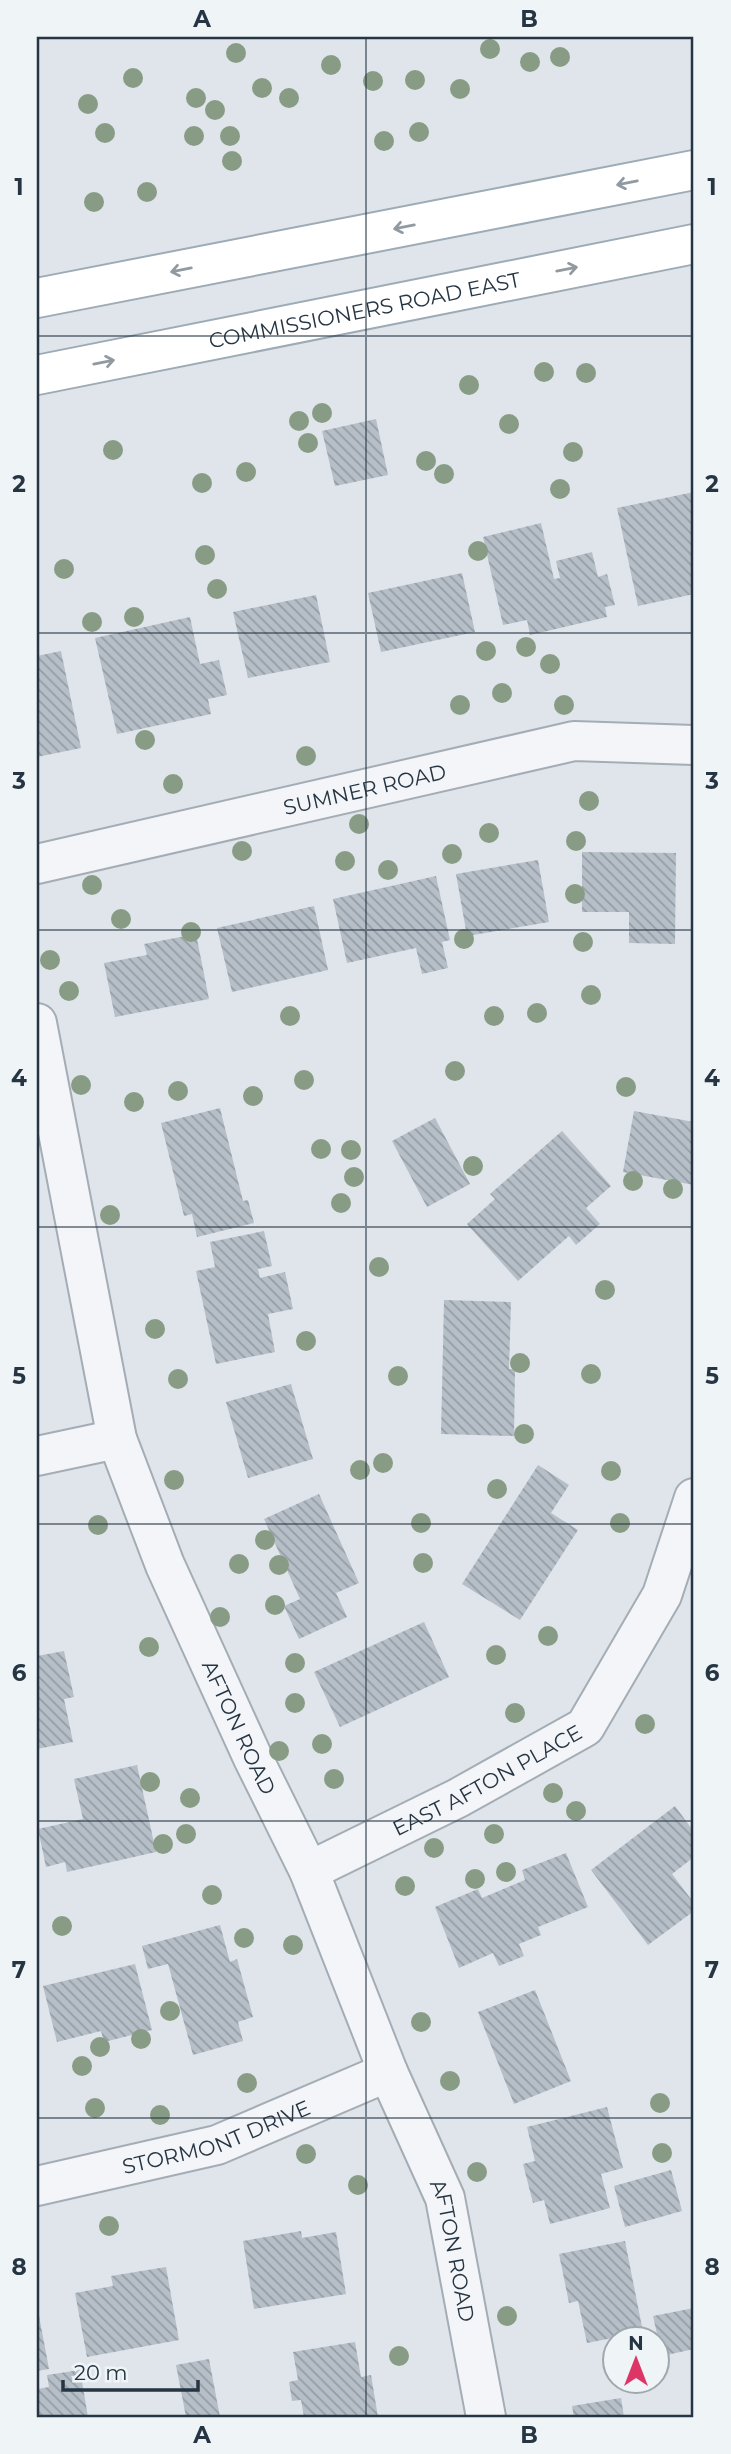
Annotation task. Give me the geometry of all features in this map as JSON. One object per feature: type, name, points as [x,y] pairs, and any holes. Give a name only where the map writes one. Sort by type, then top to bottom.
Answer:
[{"type":"main road","points":[[37,298],[694,170]]},
{"type":"main road","name":"COMMISSIONERS ROAD EAST","points":[[37,375],[694,244]]},
{"type":"street","name":"SUMNER ROAD","points":[[37,864],[574,741],[694,746]]},
{"type":"street","name":"AFTON ROAD","points":[[37,1023],[117,1439],[165,1566],[253,1758],[309,1871],[388,2072],[445,2198],[486,2417]]},
{"type":"street","points":[[37,1456],[117,1439]]},
{"type":"street","name":"EAST AFTON PLACE","points":[[309,1871],[458,1798],[585,1727],[662,1595],[694,1498]]},
{"type":"street","name":"STORMONT DRIVE","points":[[37,2186],[217,2145],[388,2072]]},
{"type":"building","points":[[376,419],[388,475],[335,486],[322,431]]},
{"type":"building","points":[[694,492],[694,594],[638,606],[617,508]]},
{"type":"building","points":[[541,523],[554,579],[560,578],[556,561],[592,552],[598,577],[607,574],[615,605],[605,607],[607,617],[530,635],[527,620],[503,625],[483,537]]},
{"type":"building","points":[[462,573],[475,632],[381,652],[368,593]]},
{"type":"building","points":[[316,595],[330,662],[248,678],[233,612]]},
{"type":"building","points":[[190,617],[200,664],[219,660],[227,695],[208,699],[211,714],[117,734],[95,638]]},
{"type":"building","points":[[61,651],[81,748],[37,757],[37,656]]},
{"type":"building","points":[[582,852],[676,853],[675,944],[629,943],[629,912],[582,912]]},
{"type":"building","points":[[538,860],[549,922],[467,936],[456,874]]},
{"type":"building","points":[[436,876],[450,940],[442,942],[448,968],[422,974],[416,948],[347,963],[333,899]]},
{"type":"building","points":[[314,906],[328,970],[232,992],[217,928]]},
{"type":"building","points":[[196,934],[209,999],[115,1017],[104,963],[147,955],[144,944]]},
{"type":"building","points":[[220,1108],[243,1201],[248,1200],[254,1223],[197,1237],[192,1214],[184,1216],[161,1123]]},
{"type":"building","points":[[634,1111],[694,1122],[694,1185],[623,1172]]},
{"type":"building","points":[[435,1118],[470,1184],[427,1207],[392,1141]]},
{"type":"building","points":[[562,1131],[611,1186],[586,1208],[600,1224],[576,1245],[569,1236],[518,1281],[467,1224],[495,1199],[490,1194]]},
{"type":"building","points":[[264,1231],[272,1266],[258,1269],[260,1278],[285,1272],[293,1309],[268,1314],[275,1352],[216,1364],[196,1271],[215,1267],[210,1242]]},
{"type":"building","points":[[444,1300],[511,1302],[509,1369],[515,1369],[514,1436],[441,1434]]},
{"type":"building","points":[[291,1384],[313,1459],[248,1478],[226,1402]]},
{"type":"building","points":[[538,1465],[569,1485],[551,1513],[578,1530],[520,1620],[462,1584]]},
{"type":"building","points":[[319,1494],[359,1583],[336,1593],[347,1617],[299,1639],[284,1606],[300,1599],[264,1519]]},
{"type":"building","points":[[424,1622],[449,1677],[340,1727],[314,1672]]},
{"type":"building","points":[[64,1651],[74,1697],[64,1699],[73,1742],[37,1749],[37,1656]]},
{"type":"building","points":[[137,1765],[156,1852],[67,1872],[65,1862],[46,1867],[38,1829],[83,1819],[74,1779]]},
{"type":"building","points":[[675,1806],[694,1832],[694,1857],[672,1874],[694,1903],[694,1911],[648,1945],[591,1870]]},
{"type":"building","points":[[566,1853],[588,1907],[538,1927],[541,1935],[519,1944],[524,1956],[499,1966],[493,1953],[459,1968],[435,1907],[478,1889],[482,1898],[525,1880],[522,1870]]},
{"type":"building","points":[[220,1925],[230,1962],[237,1959],[253,2017],[238,2022],[243,2041],[193,2055],[168,1964],[148,1969],[142,1946]]},
{"type":"building","points":[[135,1964],[152,2030],[104,2042],[101,2031],[57,2042],[43,1986]]},
{"type":"building","points":[[535,1990],[571,2081],[514,2104],[478,2012]]},
{"type":"building","points":[[607,2107],[623,2168],[601,2174],[610,2208],[550,2224],[544,2200],[533,2203],[523,2164],[535,2161],[527,2127]]},
{"type":"building","points":[[671,2170],[682,2211],[625,2227],[614,2186]]},
{"type":"building","points":[[301,2231],[302,2238],[336,2232],[346,2294],[254,2309],[243,2241]]},
{"type":"building","points":[[625,2241],[641,2324],[602,2324],[602,2340],[587,2343],[578,2301],[569,2303],[559,2254]]},
{"type":"building","points":[[166,2267],[179,2340],[87,2357],[75,2293],[113,2286],[111,2276]]},
{"type":"building","points":[[37,2305],[49,2369],[37,2371]]},
{"type":"building","points":[[694,2308],[694,2349],[672,2354],[672,2324],[655,2324],[653,2316]]},
{"type":"building","points":[[355,2342],[361,2377],[371,2375],[378,2417],[304,2417],[301,2400],[292,2401],[289,2382],[298,2380],[293,2352]]},
{"type":"building","points":[[209,2359],[220,2417],[186,2417],[176,2365]]},
{"type":"building","points":[[80,2370],[88,2417],[37,2417],[37,2389],[49,2387],[47,2375]]},
{"type":"building","points":[[621,2398],[624,2417],[574,2417],[572,2406]]}]
